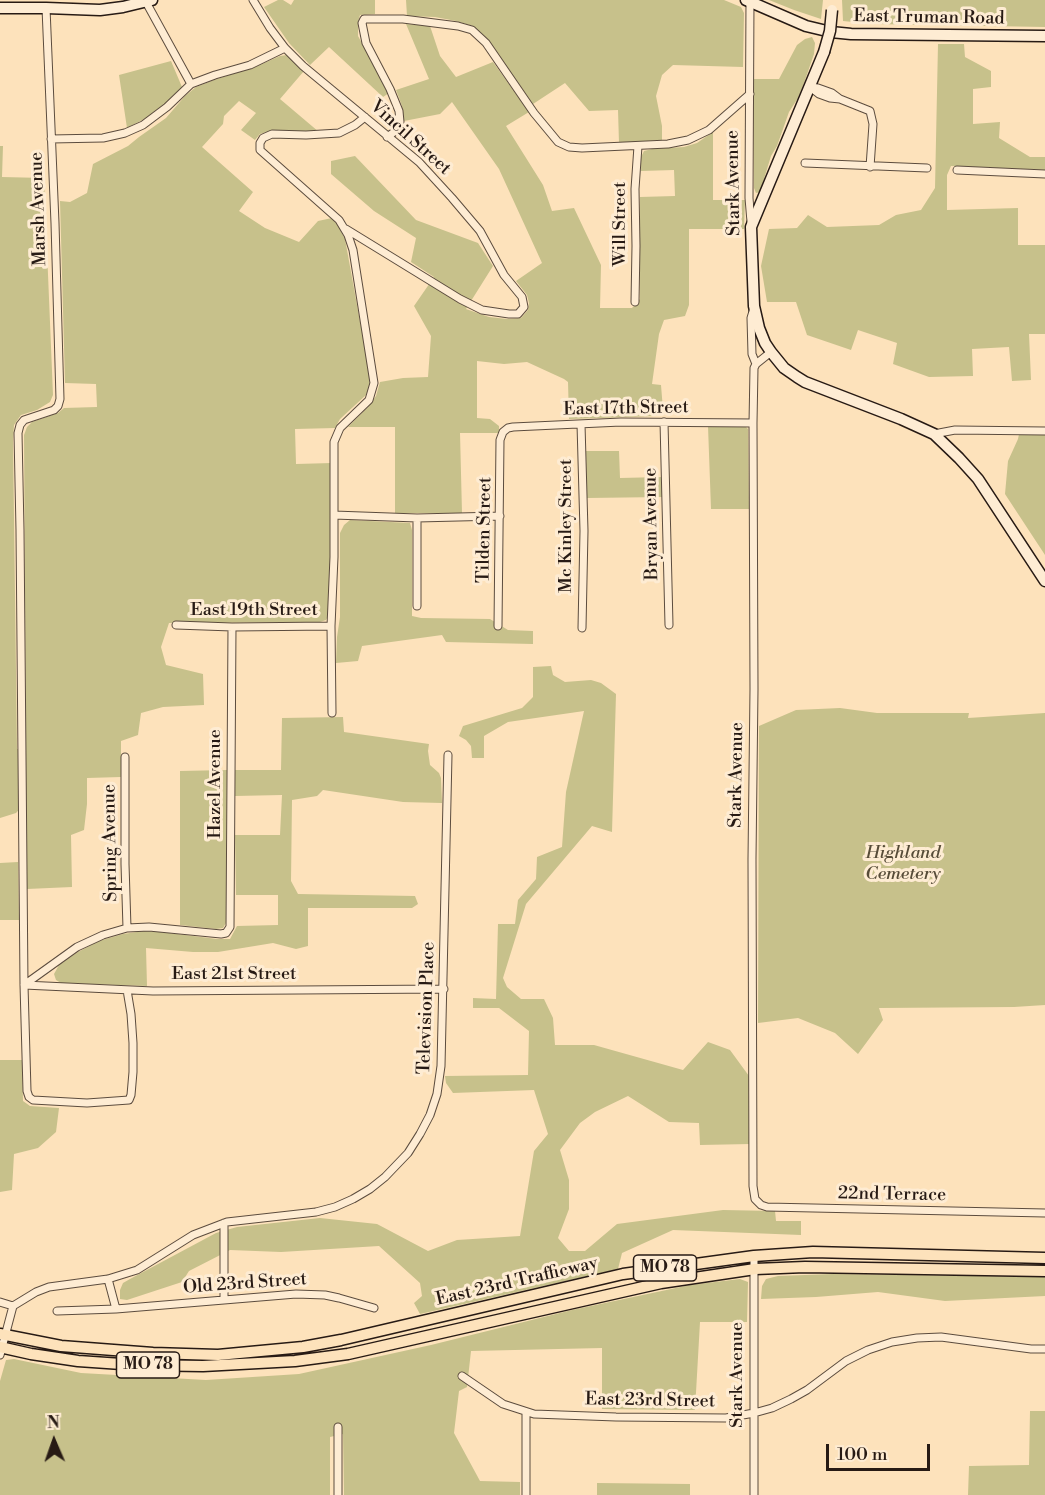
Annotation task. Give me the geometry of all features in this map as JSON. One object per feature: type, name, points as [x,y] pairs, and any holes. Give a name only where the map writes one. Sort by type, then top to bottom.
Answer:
[{"type":"main road","points":[[24,0],[46,8]]},
{"type":"main road","points":[[0,8],[100,10],[123,8],[149,1]]},
{"type":"main road","name":"East Truman Road","points":[[749,1],[806,26],[831,32],[1045,36]]},
{"type":"main road","points":[[751,227],[825,52],[830,31],[832,5]]},
{"type":"main road","name":"Stark Avenue","points":[[751,227],[754,306]]},
{"type":"main road","points":[[754,306],[765,343],[784,368],[805,382],[934,434],[978,480],[1045,581]]},
{"type":"main road","name":"East 23rd Trafficway","points":[[2,1335],[61,1346],[219,1355],[292,1348],[341,1340],[622,1274],[754,1256],[813,1252],[1045,1258]]},
{"type":"main road","name":"East 23rd Trafficway","points":[[1,1350],[78,1361],[136,1365],[203,1366],[295,1361],[348,1354],[661,1283],[755,1269],[828,1267],[1045,1271]]},
{"type":"street","name":"Vincil Street","points":[[253,0],[285,48],[303,66],[419,162],[452,198],[480,231],[504,274],[522,297],[524,307],[518,314],[482,310],[460,299],[343,227]]},
{"type":"street","points":[[149,1],[191,84]]},
{"type":"street","name":"Stark Avenue","points":[[749,1],[751,227]]},
{"type":"street","name":"Marsh Avenue","points":[[24,985],[18,433],[20,424],[24,420],[56,408],[60,399],[46,8]]},
{"type":"street","points":[[387,137],[397,130],[400,122],[399,111],[366,43],[362,23],[364,19],[412,20],[472,30],[486,43],[534,113],[558,142],[569,147],[638,146],[688,140],[709,130],[750,94]]},
{"type":"street","points":[[51,138],[103,138],[125,133],[143,125],[167,107],[191,84],[250,65],[285,48]]},
{"type":"street","points":[[810,87],[819,94],[840,99],[870,111],[873,124],[870,167]]},
{"type":"street","points":[[332,713],[334,442],[340,428],[369,400],[374,383],[353,250],[348,236],[339,220],[260,150],[260,142],[272,134],[339,133],[355,125],[364,117]]},
{"type":"street","name":"Will Street","points":[[635,302],[638,146]]},
{"type":"street","points":[[805,163],[927,168]]},
{"type":"street","points":[[957,170],[1045,174]]},
{"type":"street","name":"Stark Avenue","points":[[753,1186],[753,423],[756,364],[752,354],[751,318],[754,306]]},
{"type":"street","points":[[756,364],[771,351]]},
{"type":"street","name":"Bryan Avenue","points":[[664,422],[669,625]]},
{"type":"street","name":"East 17th Street","points":[[502,434],[508,428],[513,427],[581,424],[753,423]]},
{"type":"street","name":"Mc Kinley Street","points":[[581,424],[584,531],[582,628]]},
{"type":"street","points":[[934,434],[955,430],[1045,431]]},
{"type":"street","name":"Tilden Street","points":[[498,626],[500,440],[502,434]]},
{"type":"street","points":[[334,515],[417,518],[500,516]]},
{"type":"street","points":[[417,518],[417,606]]},
{"type":"street","name":"East 19th Street","points":[[176,625],[331,626]]},
{"type":"street","name":"Hazel Avenue","points":[[127,928],[149,927],[218,934],[226,933],[230,927],[232,627]]},
{"type":"street","name":"Television Place","points":[[13,1306],[49,1287],[108,1279],[137,1269],[193,1235],[224,1223],[316,1212],[335,1207],[370,1190],[408,1153],[430,1115],[437,1094],[441,1066],[448,755]]},
{"type":"street","name":"Spring Avenue","points":[[125,757],[127,928]]},
{"type":"street","points":[[127,928],[103,935],[77,947],[24,985],[29,1097],[33,1100],[87,1103],[129,1100],[133,1072],[133,1043],[127,990]]},
{"type":"street","name":"East 21st Street","points":[[24,985],[165,991],[444,989]]},
{"type":"street","name":"22nd Terrace","points":[[753,1186],[755,1199],[766,1207],[1045,1213]]},
{"type":"street","points":[[224,1223],[224,1300]]},
{"type":"street","name":"Stark Avenue","points":[[754,1256],[754,1495]]},
{"type":"street","points":[[57,1311],[116,1309],[108,1279]]},
{"type":"street","name":"Old 23rd Street","points":[[116,1309],[310,1294],[339,1298],[374,1308]]},
{"type":"street","points":[[0,1302],[13,1306],[2,1335],[1,1350]]},
{"type":"street","name":"East 23rd Street","points":[[462,1376],[503,1404],[526,1412],[616,1417],[726,1418],[772,1408],[807,1390],[846,1361],[892,1342],[941,1337],[1045,1349]]},
{"type":"street","points":[[526,1412],[526,1495]]},
{"type":"street","points":[[338,1427],[338,1495]]},
{"type":"green space","points":[[278,0],[291,5],[294,0],[375,0],[375,14],[360,15],[358,36],[389,93],[383,97],[329,47],[310,65],[289,43],[264,7]]},
{"type":"green space","points":[[406,0],[724,0],[741,7],[744,13],[743,67],[673,65],[662,75],[656,96],[662,126],[662,140],[619,143],[618,110],[589,111],[565,83],[533,104],[486,38],[473,26],[435,17],[407,16]]},
{"type":"green space","points":[[769,0],[823,0],[821,19],[794,10]]},
{"type":"green space","points":[[842,0],[1045,0],[1045,27],[873,24],[843,21]]},
{"type":"green space","points":[[406,24],[430,26],[440,56],[456,77],[493,62],[529,112],[506,126],[543,185],[552,211],[574,208],[601,265],[600,308],[632,308],[640,299],[640,197],[675,196],[674,170],[641,171],[641,157],[644,151],[684,147],[697,143],[713,132],[713,200],[745,200],[744,229],[689,229],[689,305],[685,316],[664,320],[659,334],[652,384],[661,385],[663,410],[656,416],[569,419],[568,382],[564,379],[527,362],[504,364],[477,361],[477,418],[490,419],[499,426],[499,433],[460,433],[462,513],[395,513],[395,427],[348,427],[376,396],[380,382],[428,377],[431,336],[414,306],[434,277],[411,262],[416,238],[374,211],[331,174],[331,161],[355,156],[416,220],[478,243],[493,266],[466,309],[489,317],[521,318],[528,310],[529,303],[527,295],[516,281],[542,263],[499,169],[452,102],[440,114],[404,121],[402,106],[396,90],[429,79]]},
{"type":"green space","points":[[812,37],[815,43],[814,54],[804,83],[771,156],[760,192],[756,193],[754,188],[753,79],[779,79],[797,45]]},
{"type":"green space","points":[[938,44],[964,44],[965,57],[991,71],[991,87],[973,89],[973,124],[1000,122],[999,138],[1030,157],[1045,157],[1045,170],[951,166],[947,175],[947,210],[1018,208],[1018,245],[1045,245],[1045,334],[1029,334],[1031,380],[1012,381],[1009,347],[972,349],[973,376],[929,377],[893,364],[897,343],[858,330],[851,350],[807,335],[796,302],[767,302],[761,266],[769,229],[797,228],[808,215],[827,227],[879,225],[896,215],[921,210],[935,188]]},
{"type":"green space","points":[[287,55],[304,71],[280,99],[319,132],[273,130],[260,134],[255,140],[241,130],[256,113],[239,101],[224,116],[223,124],[202,147],[253,192],[239,211],[265,228],[299,242],[318,221],[332,218],[345,239],[370,384],[366,395],[340,419],[335,428],[295,429],[296,464],[332,463],[329,614],[326,620],[320,622],[169,623],[161,647],[166,665],[203,674],[204,705],[163,707],[141,713],[138,735],[121,741],[121,777],[87,778],[84,830],[71,835],[72,887],[27,889],[25,803],[16,813],[0,818],[0,146],[3,146],[2,177],[44,178],[53,395],[50,402],[37,410],[21,415],[14,425],[13,441],[17,749],[26,749],[24,435],[32,422],[58,413],[64,408],[97,407],[96,384],[65,383],[60,201],[70,202],[87,193],[93,164],[128,146],[166,118],[196,87]]},
{"type":"green space","points":[[171,61],[182,87],[163,106],[127,128],[119,75]]},
{"type":"green space","points":[[708,426],[745,426],[748,429],[749,509],[711,509]]},
{"type":"green space","points":[[1019,434],[1045,435],[1045,555],[1005,494],[1008,461]]},
{"type":"green space","points":[[586,451],[619,451],[620,478],[662,477],[663,497],[587,498]]},
{"type":"green space","points":[[350,520],[410,523],[412,530],[412,616],[490,619],[508,630],[533,631],[533,644],[446,642],[442,635],[362,646],[358,661],[336,663],[340,617],[340,533]]},
{"type":"green space","points":[[551,666],[553,675],[565,682],[591,680],[601,683],[616,694],[612,832],[592,826],[526,904],[503,978],[507,987],[521,999],[544,999],[553,1018],[555,1045],[594,1045],[683,1070],[708,1042],[730,1050],[749,1076],[750,1144],[700,1145],[699,1123],[669,1122],[628,1096],[595,1112],[580,1123],[560,1150],[569,1180],[569,1209],[558,1238],[569,1251],[585,1251],[617,1224],[723,1210],[775,1211],[776,1221],[801,1221],[801,1235],[673,1230],[622,1253],[618,1269],[420,1314],[414,1303],[422,1296],[420,1283],[379,1246],[281,1252],[230,1250],[189,1271],[182,1282],[127,1300],[120,1299],[123,1283],[216,1233],[237,1227],[320,1218],[377,1224],[428,1251],[457,1240],[520,1236],[534,1151],[548,1134],[534,1090],[453,1093],[446,1083],[445,1076],[528,1075],[529,1031],[499,1008],[473,1008],[473,998],[496,999],[498,924],[515,924],[518,900],[536,879],[537,857],[562,847],[566,792],[584,711],[508,722],[484,736],[484,758],[472,758],[471,746],[459,736],[463,726],[522,708],[533,697],[533,667]]},
{"type":"green space","name":"Highland Cemetery","points":[[840,708],[877,713],[969,713],[968,718],[1045,713],[1045,1005],[879,1008],[883,1020],[858,1054],[835,1033],[798,1018],[758,1023],[759,726],[796,710]]},
{"type":"green space","points":[[343,717],[344,732],[429,744],[430,765],[441,778],[442,803],[403,802],[323,790],[317,796],[292,800],[291,881],[298,894],[415,896],[418,904],[412,908],[308,908],[308,946],[296,949],[273,943],[218,952],[146,948],[147,986],[61,983],[56,980],[54,974],[59,965],[99,941],[123,934],[144,931],[230,939],[237,926],[278,925],[278,895],[236,895],[235,835],[280,835],[282,795],[235,796],[235,770],[281,770],[282,718]]},
{"type":"green space","points":[[227,770],[226,923],[223,928],[216,929],[180,925],[180,771]]},
{"type":"green space","points":[[18,862],[19,920],[0,920],[0,863]]},
{"type":"green space","points":[[0,1060],[22,1060],[23,1101],[30,1106],[59,1108],[56,1132],[38,1148],[14,1154],[12,1190],[0,1192]]},
{"type":"green space","points":[[832,1274],[1045,1277],[1045,1296],[945,1301],[878,1292],[761,1299],[762,1286],[766,1279],[778,1276]]},
{"type":"green space","points":[[740,1279],[748,1282],[747,1322],[700,1322],[695,1410],[602,1409],[602,1348],[471,1351],[467,1387],[459,1391],[454,1433],[480,1481],[520,1482],[520,1495],[344,1495],[343,1434],[330,1437],[330,1495],[0,1495],[0,1381],[6,1360],[14,1359],[81,1373],[206,1380],[299,1374],[431,1345],[572,1310],[690,1285]]},
{"type":"green space","points":[[1030,1411],[1045,1411],[1045,1495],[968,1495],[969,1466],[1029,1465]]},
{"type":"green space","points":[[597,1483],[690,1484],[690,1495],[597,1495]]}]
